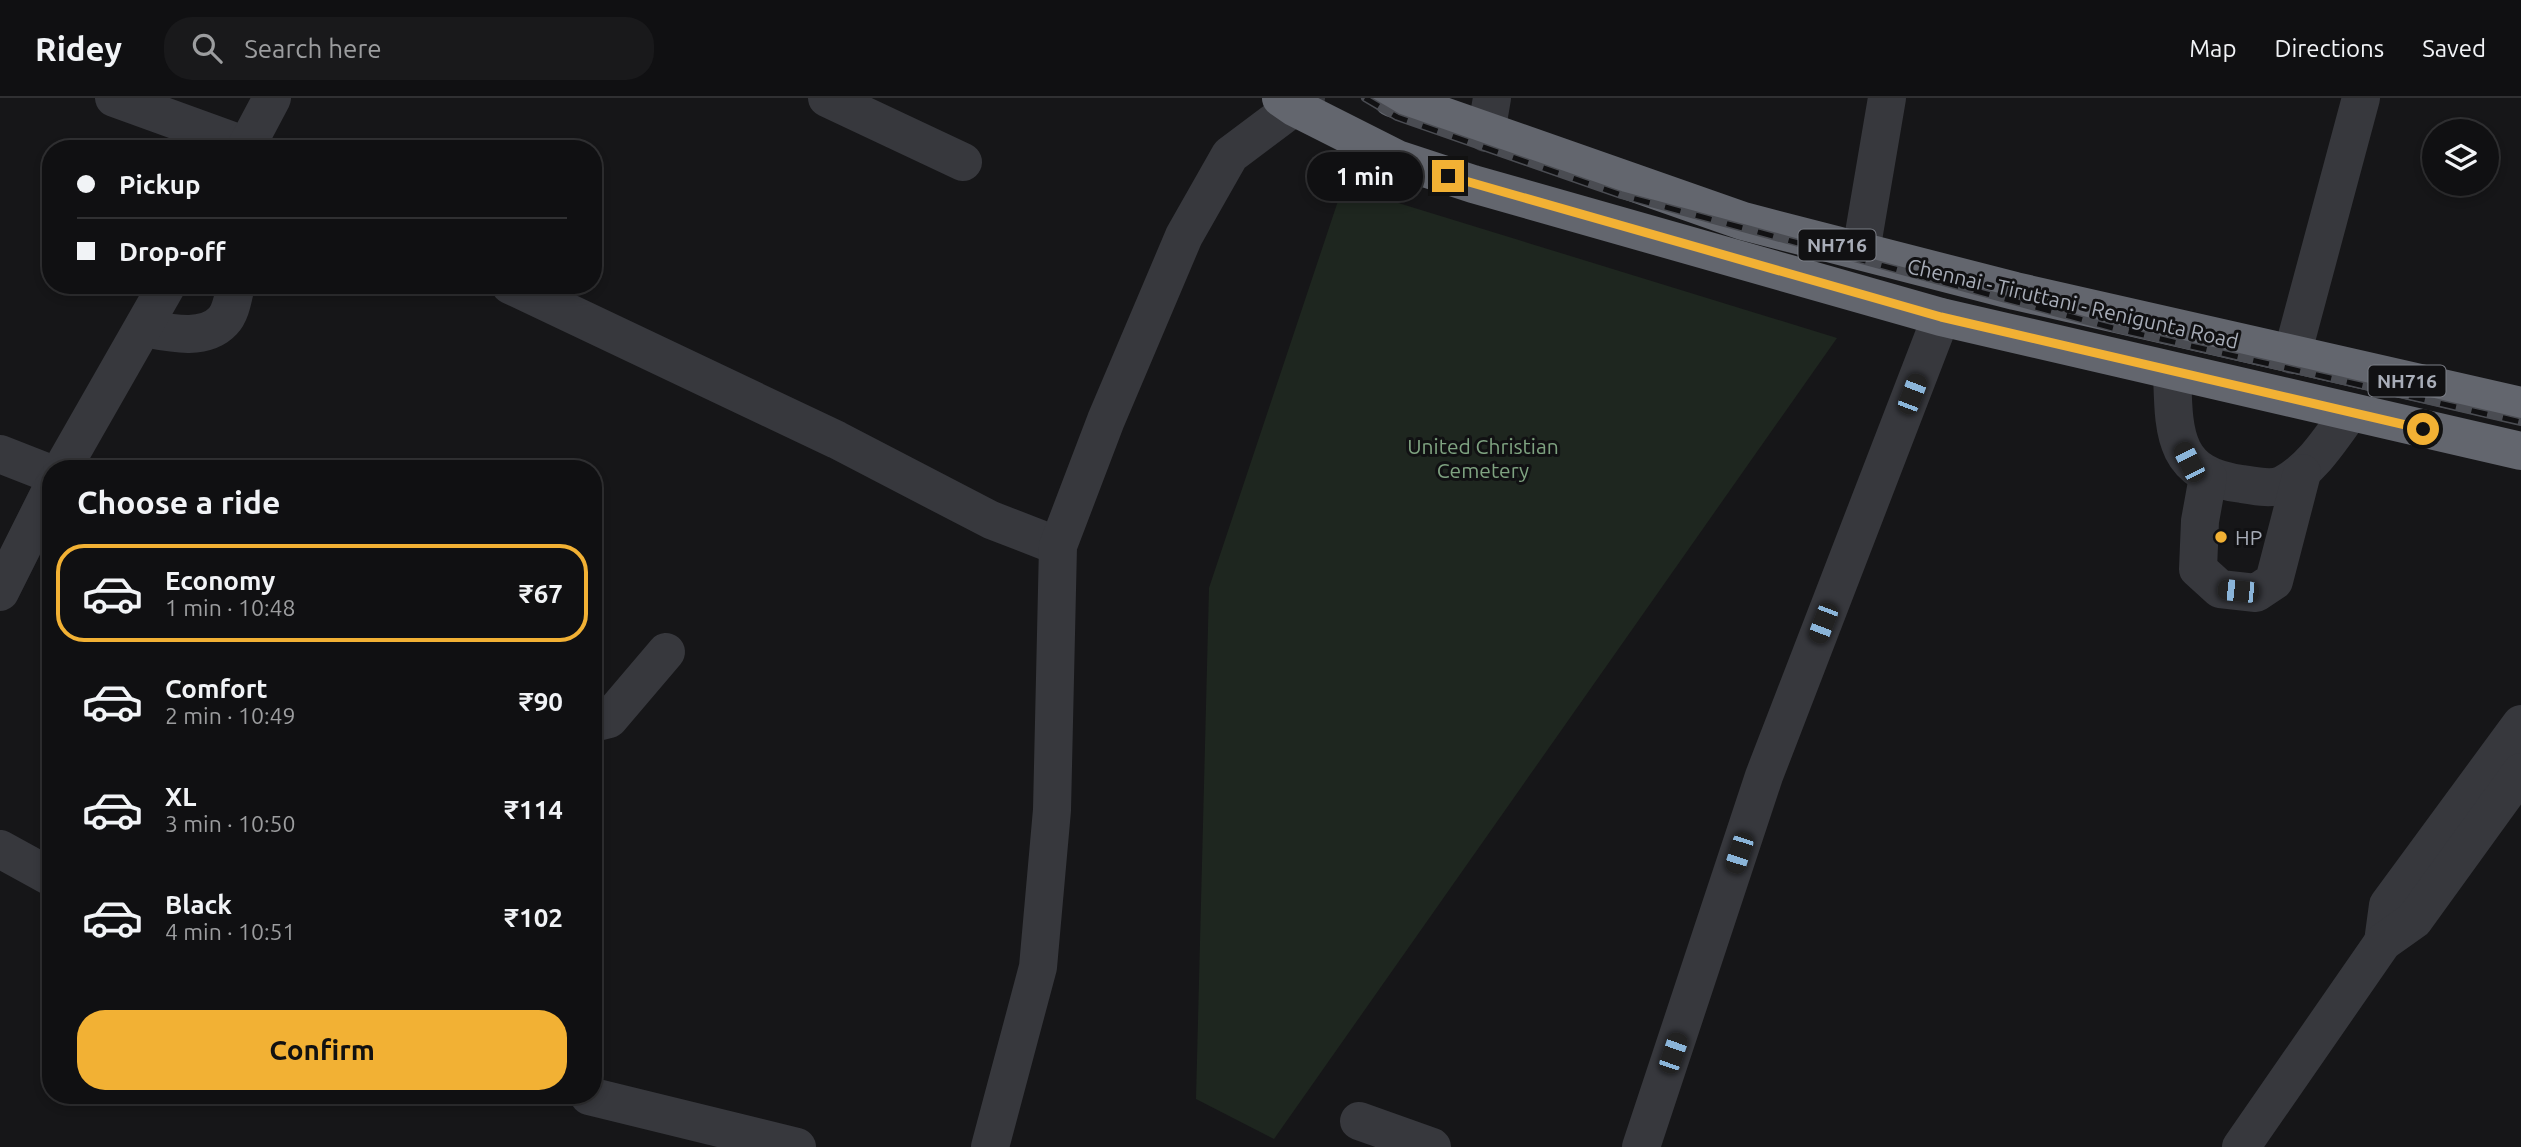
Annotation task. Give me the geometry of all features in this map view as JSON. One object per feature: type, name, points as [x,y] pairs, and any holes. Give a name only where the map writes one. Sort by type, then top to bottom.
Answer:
[{"type":"highway","name":"Chennai - Tiruttani - Renigunta Road","points":[[1392,98],[1489,115],[1743,221],[2015,291],[2521,406]]},
{"type":"highway","name":"Chennai - Tiruttani - Renigunta Road","points":[[1294,101],[1397,159],[1473,184],[1941,317],[2521,451]]},
{"type":"street","points":[[114,98],[230,140]]},
{"type":"street","points":[[252,140],[272,98]]},
{"type":"street","points":[[827,98],[963,162]]},
{"type":"street","points":[[1861,251],[1887,98]]},
{"type":"street","points":[[2292,355],[2361,98]]},
{"type":"street","points":[[990,1147],[1038,967],[1052,810],[1058,546],[1106,420],[1184,236],[1230,155],[1294,101]]},
{"type":"street","points":[[67,460],[162,294]]},
{"type":"street","points":[[143,328],[185,334],[212,329],[224,320],[234,294]]},
{"type":"street","points":[[529,294],[836,440],[992,520],[1058,546]]},
{"type":"street","points":[[1641,1147],[1764,776],[1941,317]]},
{"type":"street","points":[[2172,371],[2174,421],[2181,445],[2189,462],[2208,477],[2260,487],[2281,486],[2302,472],[2350,412]]},
{"type":"street","points":[[0,453],[42,470]]},
{"type":"street","points":[[2208,477],[2200,521],[2198,569],[2220,589],[2256,593],[2274,581],[2302,472]]},
{"type":"street","points":[[0,592],[42,508]]},
{"type":"street","points":[[602,721],[609,719],[666,652]]},
{"type":"street","points":[[2383,943],[2388,905],[2521,724]]},
{"type":"street","points":[[2241,1147],[2383,943],[2414,920],[2521,772]]},
{"type":"street","points":[[0,849],[42,872]]},
{"type":"street","points":[[602,1099],[797,1147]]},
{"type":"street","points":[[1359,1121],[1432,1147]]},
{"type":"green space","name":"United Christian Cemetery","points":[[1343,186],[1837,338],[1274,1139],[1196,1099],[1209,588]]},
{"type":"railway","points":[[1365,98],[1397,117],[1621,195],[2113,328],[2521,422]]},
{"type":"place","name":"HP","points":[[2221,537]]},
{"type":"route","points":[[1448,176],[1941,317],[2423,429]]}]
